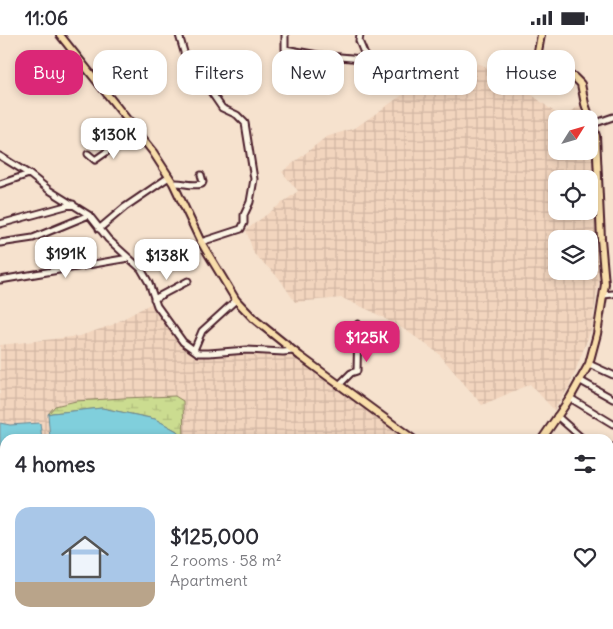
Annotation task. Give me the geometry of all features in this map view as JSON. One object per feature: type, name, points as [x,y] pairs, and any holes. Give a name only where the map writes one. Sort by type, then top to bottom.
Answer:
[{"type":"main road","points":[[60,35],[153,152],[171,180],[202,243],[236,299],[254,319],[293,351],[406,434]]},
{"type":"main road","points":[[540,35],[537,57],[538,66],[543,71],[570,75],[578,79],[587,110]]},
{"type":"main road","points":[[545,434],[570,398],[589,364],[597,334],[605,284],[597,160]]},
{"type":"street","points":[[179,35],[186,59],[222,108],[238,115],[246,123],[253,163],[254,179],[250,202],[244,215],[244,223],[241,229],[202,243]]},
{"type":"street","points":[[286,37],[285,49],[364,60],[359,41],[360,35]]},
{"type":"street","points":[[598,122],[613,117]]},
{"type":"street","points":[[88,154],[95,160],[108,153],[114,144],[116,132],[130,121]]},
{"type":"street","points":[[0,156],[30,174],[49,190],[89,215],[99,229],[146,275],[157,306],[183,342],[198,353],[246,350],[293,351]]},
{"type":"street","points":[[0,184],[30,174]]},
{"type":"street","points":[[99,229],[125,207],[171,180],[189,186],[202,184],[201,175]]},
{"type":"street","points":[[0,224],[73,204]]},
{"type":"street","points":[[0,243],[33,238],[89,215]]},
{"type":"street","points":[[0,280],[129,258]]},
{"type":"street","points":[[154,299],[188,281]]},
{"type":"street","points":[[604,295],[613,294]]},
{"type":"street","points":[[194,350],[202,331],[236,299]]},
{"type":"street","points":[[340,385],[351,373],[357,371],[358,324]]},
{"type":"street","points":[[589,364],[613,375]]},
{"type":"street","points":[[579,381],[613,399]]},
{"type":"street","points":[[570,398],[613,424]]},
{"type":"street","points":[[557,417],[577,434]]},
{"type":"shaded area","points":[[477,63],[487,67],[487,95],[532,95],[552,110],[548,110],[548,160],[594,160],[594,170],[548,170],[548,220],[596,220],[596,230],[548,230],[548,280],[598,280],[598,251],[600,274],[591,330],[570,385],[554,410],[530,384],[482,405],[438,353],[407,331],[371,311],[342,298],[295,302],[279,278],[254,254],[246,230],[298,191],[282,172],[326,137],[355,128],[402,95],[477,95]]},
{"type":"shaded area","points":[[582,104],[584,110],[573,110]]},
{"type":"shaded area","points":[[152,303],[179,343],[192,353],[199,355],[252,352],[290,354],[400,434],[0,434],[0,345],[80,336],[112,325]]},
{"type":"green space","points":[[175,396],[183,401],[184,434],[178,434],[177,431],[155,419],[102,408],[48,414],[55,406],[76,401]]},
{"type":"water","points":[[102,408],[155,419],[177,431],[178,434],[50,434],[48,414]]},
{"type":"water","points":[[0,423],[10,425],[40,423],[41,434],[0,434]]}]
